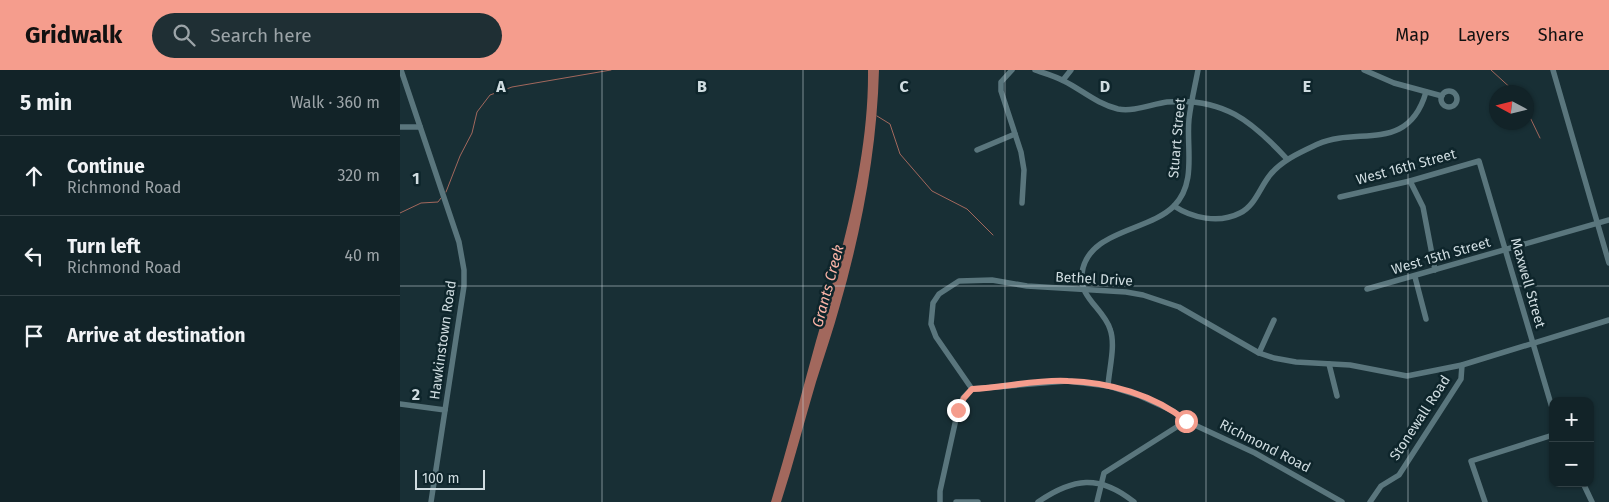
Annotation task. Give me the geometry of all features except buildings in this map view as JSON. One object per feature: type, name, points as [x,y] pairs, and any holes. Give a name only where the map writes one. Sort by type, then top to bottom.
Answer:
[{"type":"street","name":"Hawkinstown Road","points":[[400,70],[459,242],[464,270],[431,502]]},
{"type":"street","points":[[1012,70],[1001,82],[1001,91],[1016,134],[1024,170],[1022,203]]},
{"type":"street","points":[[1035,70],[1063,80],[1093,100],[1120,109],[1168,102],[1215,107],[1249,122],[1262,132],[1287,160]]},
{"type":"street","points":[[1063,80],[1071,70]]},
{"type":"street","name":"Stuart Street","points":[[1174,206],[1188,178],[1191,103],[1198,70]]},
{"type":"street","points":[[1364,70],[1394,83],[1442,96]]},
{"type":"street","points":[[1553,70],[1609,263]]},
{"type":"street","points":[[1108,386],[1111,330],[1086,291],[1082,273],[1086,259],[1094,249],[1104,241],[1147,223],[1174,206],[1193,216],[1206,218],[1224,218],[1240,213],[1252,203],[1270,174],[1287,160],[1329,140],[1376,136],[1394,131],[1416,114],[1426,92]]},
{"type":"street","points":[[400,127],[420,127]]},
{"type":"street","points":[[977,150],[1016,134]]},
{"type":"street","name":"West 16th Street","points":[[1340,197],[1410,181],[1479,161]]},
{"type":"street","name":"Maxwell Street","points":[[1479,161],[1549,398]]},
{"type":"street","points":[[1410,181],[1423,207],[1434,270]]},
{"type":"street","name":"West 15th Street","points":[[1367,289],[1415,277],[1609,220]]},
{"type":"street","points":[[1415,277],[1426,318]]},
{"type":"street","name":"Bethel Drive","points":[[972,389],[936,337],[931,324],[933,303],[939,294],[959,282],[972,280],[992,280],[1027,286],[1086,291],[1126,292],[1179,307],[1259,353],[1296,362],[1350,365],[1407,376],[1462,365],[1532,342],[1609,320]]},
{"type":"street","points":[[1259,353],[1274,320]]},
{"type":"street","points":[[1329,364],[1337,396]]},
{"type":"street","name":"Stonewall Road","points":[[1370,502],[1381,486],[1399,475],[1461,379],[1462,365]]},
{"type":"street","name":"Richmond Road","points":[[972,389],[1067,381],[1108,386],[1161,405],[1186,421],[1256,452],[1342,502]]},
{"type":"street","points":[[940,502],[940,491],[958,410],[964,398],[972,389]]},
{"type":"street","points":[[400,404],[445,410]]},
{"type":"street","points":[[1097,502],[1104,473],[1108,469],[1186,421]]},
{"type":"street","points":[[1485,502],[1471,461],[1549,436]]},
{"type":"street","points":[[1038,502],[1059,488],[1074,483],[1101,483],[1134,502]]},
{"type":"street","points":[[1586,487],[1592,502]]},
{"type":"street","points":[[956,502],[978,502]]},
{"type":"shaded area","points":[[868,70],[879,70],[878,99],[872,159],[855,247],[837,315],[781,502],[771,502],[835,275],[852,207],[864,138]]},
{"type":"waterway","points":[[446,192],[460,156],[472,133],[477,112],[490,95],[512,87],[611,70]]},
{"type":"waterway","points":[[1491,70],[1507,85]]},
{"type":"waterway","points":[[877,116],[890,124],[900,154],[932,191],[967,209],[993,235]]},
{"type":"waterway","points":[[1534,126],[1540,138]]},
{"type":"waterway","points":[[400,213],[421,203],[438,202],[441,198]]},
{"type":"route","points":[[958,410],[964,398],[972,389],[1048,381],[1067,381],[1108,386],[1140,396],[1173,411],[1186,421]]},
{"type":"water label","name":"Grants Creek","points":[[828,286]]}]
